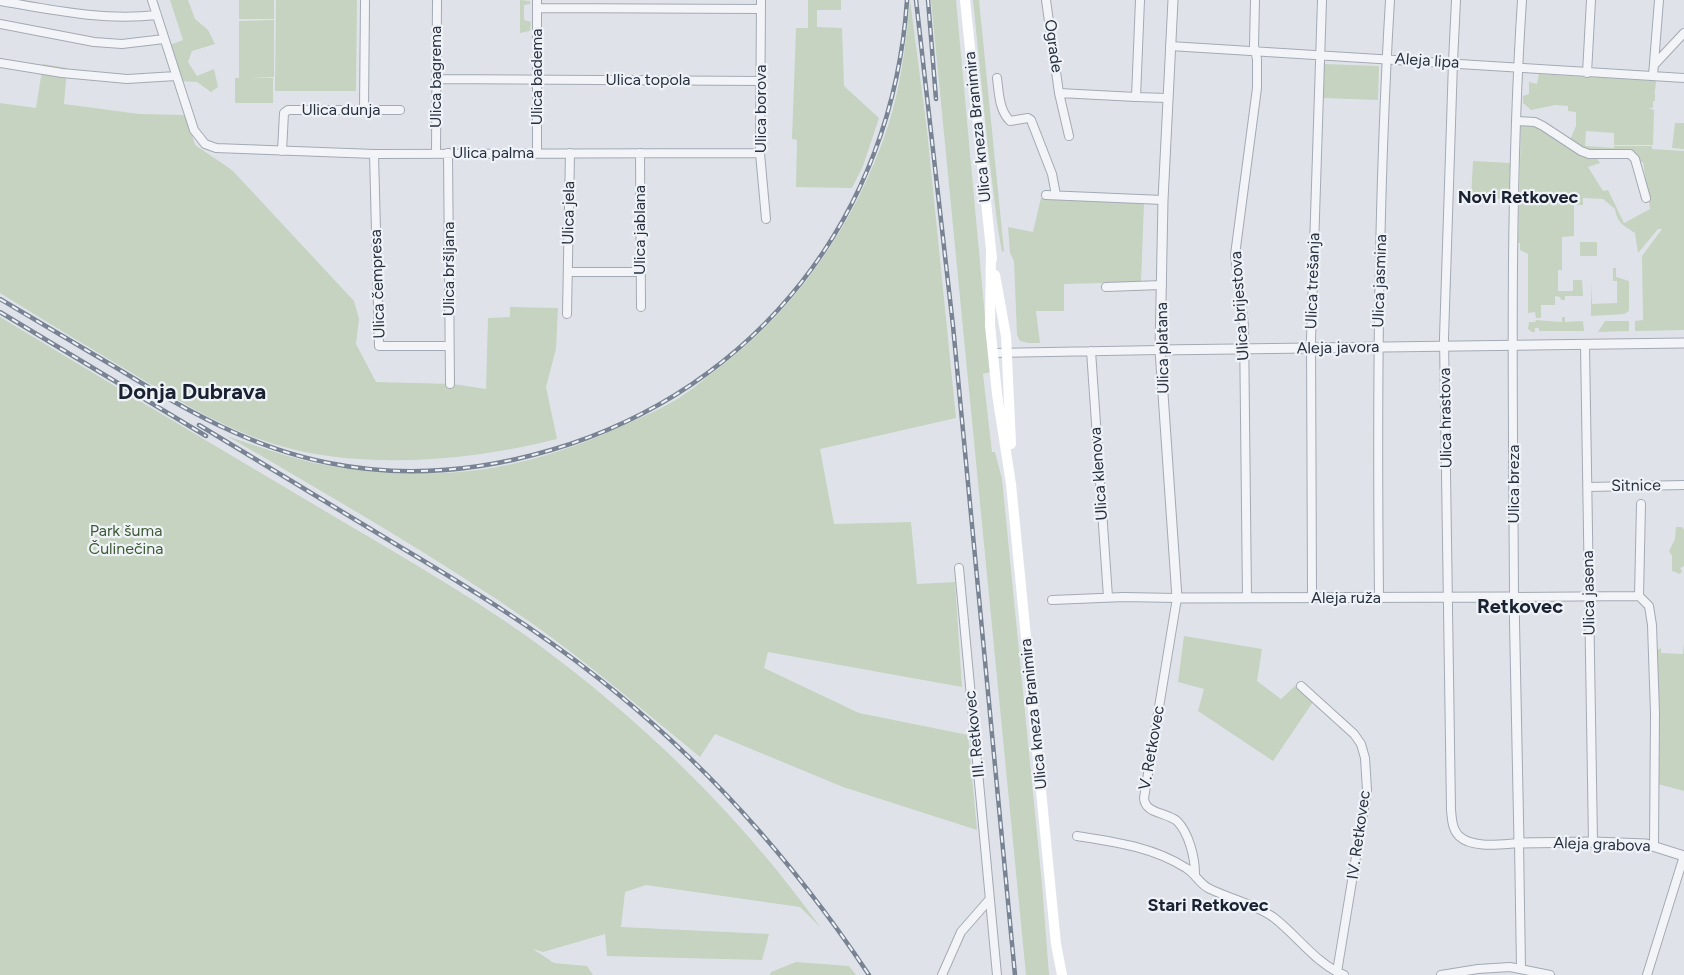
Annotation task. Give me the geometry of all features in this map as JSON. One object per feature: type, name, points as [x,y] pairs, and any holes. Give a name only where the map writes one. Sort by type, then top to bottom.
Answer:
[{"type":"main road","name":"Ulica kneza Branimira","points":[[965,0],[991,253],[1004,322],[1007,352],[1011,484]]},
{"type":"main road","name":"Ulica kneza Branimira","points":[[991,253],[990,325],[1011,484],[1056,944],[1062,975]]},
{"type":"main road","name":"Ulica kneza Branimira","points":[[1056,944],[1056,975]]},
{"type":"street","points":[[0,63],[62,73],[127,79],[176,76],[152,0]]},
{"type":"street","points":[[364,110],[365,0]]},
{"type":"street","name":"Ulica bagrema","points":[[436,153],[437,0]]},
{"type":"street","name":"Ograde","points":[[1046,0],[1059,93],[1069,136]]},
{"type":"street","points":[[1140,0],[1136,97],[1167,98]]},
{"type":"street","name":"Ulica platana","points":[[1173,0],[1163,200],[1160,350],[1177,598]]},
{"type":"street","name":"Ulica brijestova","points":[[1247,598],[1244,326],[1235,268],[1235,247],[1257,88],[1255,0]]},
{"type":"street","name":"Ulica trešanja","points":[[1312,598],[1311,349],[1322,0]]},
{"type":"street","name":"Ulica jasmina","points":[[1379,597],[1378,348],[1386,58],[1390,0]]},
{"type":"street","name":"Ulica hrastova","points":[[1456,0],[1444,347],[1451,810],[1453,826],[1458,835],[1467,841],[1484,844],[1519,843]]},
{"type":"street","name":"Ulica breza","points":[[1521,968],[1513,345],[1518,67],[1522,0]]},
{"type":"street","points":[[1587,73],[1592,0]]},
{"type":"street","points":[[1653,76],[1659,0]]},
{"type":"street","points":[[0,1],[101,17],[134,18],[157,15]]},
{"type":"street","points":[[537,4],[761,4]]},
{"type":"street","name":"Ulica badema","points":[[537,4],[537,153]]},
{"type":"street","name":"Ulica borova","points":[[761,4],[760,153],[766,219]]},
{"type":"street","points":[[0,24],[94,42],[122,44],[164,39]]},
{"type":"street","points":[[1654,65],[1684,33]]},
{"type":"street","name":"Aleja lipa","points":[[1170,46],[1684,78]]},
{"type":"street","name":"Ulica palma","points":[[176,76],[194,130],[205,144],[226,150],[374,154],[760,153]]},
{"type":"street","points":[[997,78],[1002,110],[1006,117],[1010,121],[1028,118],[1031,120],[1052,174],[1056,195]]},
{"type":"street","name":"Ulica topola","points":[[436,79],[761,81]]},
{"type":"street","name":"Ograde","points":[[1059,93],[1136,97]]},
{"type":"street","name":"Ulica dunja","points":[[282,151],[284,113],[288,110],[400,110]]},
{"type":"street","points":[[1517,121],[1535,122],[1544,126],[1589,154],[1630,154],[1635,159],[1646,198]]},
{"type":"street","name":"Ulica bršljana","points":[[448,153],[450,384]]},
{"type":"street","name":"Ulica jela","points":[[567,314],[570,153]]},
{"type":"street","name":"Ulica jablana","points":[[640,153],[640,308]]},
{"type":"street","name":"Ulica čempresa","points":[[374,154],[379,346],[449,346]]},
{"type":"street","points":[[1046,195],[1163,200]]},
{"type":"street","points":[[568,272],[640,272]]},
{"type":"street","points":[[1106,287],[1162,285]]},
{"type":"street","name":"Aleja javora","points":[[993,353],[1684,343]]},
{"type":"street","name":"Ulica jasena","points":[[1585,345],[1593,842]]},
{"type":"street","name":"Ulica klenova","points":[[1091,351],[1108,597]]},
{"type":"street","name":"Sitnice","points":[[1588,487],[1684,485]]},
{"type":"street","points":[[1641,504],[1639,596],[1649,606],[1652,625],[1655,713],[1654,846]]},
{"type":"street","name":"III. Retkovec","points":[[958,568],[996,975]]},
{"type":"street","name":"Aleja ruža","points":[[1052,600],[1108,597],[1639,596]]},
{"type":"street","name":"V. Retkovec","points":[[1177,598],[1144,804],[1179,823],[1194,857],[1195,874]]},
{"type":"street","name":"IV. Retkovec","points":[[1301,686],[1354,734],[1361,744],[1365,758],[1367,790],[1341,974]]},
{"type":"street","points":[[1077,836],[1142,847],[1185,867],[1210,889],[1251,905],[1271,916],[1341,974]]},
{"type":"street","name":"Aleja grabova","points":[[1519,843],[1593,842],[1654,846],[1684,856]]},
{"type":"street","points":[[1647,975],[1684,856]]},
{"type":"street","points":[[942,975],[961,932],[989,900]]},
{"type":"street","points":[[1441,975],[1486,968],[1521,968],[1550,975]]},
{"type":"green space","points":[[170,0],[188,0],[195,19],[208,30],[215,44],[192,51],[188,62],[197,76],[214,69],[218,87],[211,92],[197,82],[181,81],[170,45],[183,40]]},
{"type":"green space","points":[[239,0],[274,0],[274,19],[239,19]]},
{"type":"green space","points":[[276,0],[357,0],[356,91],[275,91]]},
{"type":"green space","points":[[520,0],[530,1],[530,4],[524,5],[524,20],[531,22],[530,31],[520,33]]},
{"type":"green space","points":[[808,0],[841,0],[841,10],[817,10],[817,27],[842,28],[844,86],[879,118],[863,166],[852,188],[796,187],[797,140],[792,139],[796,28],[808,28]]},
{"type":"green space","points":[[910,0],[927,130],[956,418],[820,449],[834,524],[911,522],[917,584],[955,582],[962,687],[768,652],[764,668],[859,713],[968,735],[977,830],[843,787],[715,734],[700,757],[597,672],[533,624],[420,550],[227,436],[286,455],[331,466],[396,472],[446,473],[489,468],[551,454],[611,431],[676,400],[738,353],[766,326],[793,297],[839,233],[858,199],[888,126],[902,64]]},
{"type":"green space","points":[[931,0],[956,0],[990,372],[983,374],[992,452],[995,452],[1002,479],[1049,975],[1026,975]]},
{"type":"green space","points":[[973,0],[979,0],[1004,251],[1002,252],[988,149]]},
{"type":"green space","points":[[274,20],[274,77],[249,78],[273,78],[273,103],[235,103],[235,78],[239,78],[239,21]]},
{"type":"green space","points":[[43,64],[67,68],[64,104],[139,114],[186,115],[195,145],[232,170],[354,301],[359,319],[356,344],[376,382],[453,384],[486,389],[488,318],[510,317],[510,307],[558,308],[556,349],[546,387],[557,439],[488,453],[415,460],[342,458],[274,444],[219,422],[183,403],[0,293],[0,103],[36,108]]},
{"type":"green space","points":[[1324,64],[1379,66],[1378,100],[1323,98]]},
{"type":"green space","points":[[1539,74],[1656,81],[1655,92],[1653,91],[1655,101],[1653,101],[1653,108],[1648,108],[1654,110],[1653,145],[1614,145],[1614,133],[1586,131],[1585,146],[1614,148],[1614,146],[1652,146],[1652,149],[1684,151],[1684,330],[1635,331],[1635,321],[1643,320],[1642,256],[1662,229],[1658,229],[1638,253],[1635,233],[1622,224],[1617,218],[1615,209],[1603,199],[1583,198],[1583,205],[1574,205],[1574,236],[1562,237],[1562,270],[1558,270],[1558,291],[1573,291],[1573,280],[1582,280],[1583,296],[1565,296],[1565,300],[1561,300],[1560,297],[1555,296],[1555,305],[1541,305],[1541,318],[1536,318],[1535,312],[1528,313],[1528,254],[1520,250],[1520,243],[1518,243],[1521,125],[1533,124],[1597,158],[1600,163],[1588,167],[1603,191],[1608,190],[1624,223],[1650,209],[1643,162],[1639,162],[1635,155],[1593,151],[1570,140],[1576,126],[1576,112],[1568,111],[1568,106],[1555,105],[1531,110],[1523,103],[1523,96],[1529,94],[1529,82],[1537,84]]},
{"type":"green space","points":[[1675,123],[1684,123],[1684,149],[1672,148]]},
{"type":"green space","points":[[1473,161],[1510,163],[1509,199],[1471,199]]},
{"type":"green space","points":[[1041,198],[1144,203],[1141,282],[1064,284],[1064,311],[1036,311],[1040,343],[1029,343],[1020,341],[1017,335],[1014,261],[1010,253],[1008,227],[1033,232]]},
{"type":"green space","points":[[1580,242],[1597,242],[1597,256],[1580,256]]},
{"type":"green space","points":[[1613,268],[1616,268],[1616,277],[1629,281],[1629,311],[1624,314],[1591,316],[1591,280],[1592,304],[1617,303],[1617,281],[1613,281]]},
{"type":"green space","name":"Park šuma Čulinečina","points":[[0,317],[417,565],[528,637],[610,701],[686,771],[757,847],[821,928],[800,907],[646,885],[625,892],[621,927],[769,934],[762,960],[607,956],[605,934],[543,952],[533,949],[554,963],[587,966],[593,975],[0,975]]},
{"type":"green space","points":[[1562,317],[1565,317],[1565,322],[1583,321],[1584,331],[1539,331],[1539,328],[1535,328],[1535,332],[1532,332],[1528,329],[1529,322],[1536,320],[1562,322]]},
{"type":"green space","points":[[1605,321],[1629,321],[1629,331],[1598,332]]},
{"type":"green space","points":[[1676,527],[1682,527],[1684,530],[1684,566],[1680,568],[1682,571],[1680,574],[1672,571],[1672,556],[1669,551],[1675,539]]},
{"type":"green space","points":[[1184,636],[1262,649],[1257,681],[1281,699],[1296,685],[1315,699],[1273,761],[1198,711],[1204,689],[1178,682]]},
{"type":"green space","points":[[1684,642],[1684,791],[1658,784],[1658,659],[1655,659],[1655,651],[1661,648],[1661,653],[1683,654]]},
{"type":"green space","points":[[796,962],[849,966],[856,975],[770,975],[771,972]]},
{"type":"railway","points":[[0,299],[195,413],[247,438],[301,456],[357,468],[413,471],[497,463],[551,450],[625,422],[692,384],[751,337],[801,282],[843,220],[875,152],[896,78],[907,0]]},
{"type":"railway","points":[[916,0],[953,326],[1015,975]]},
{"type":"railway","points":[[928,0],[936,99]]},
{"type":"railway","points":[[0,312],[206,436]]},
{"type":"railway","points":[[199,425],[500,608],[550,642],[637,710],[675,744],[745,815],[810,893],[869,975]]},
{"type":"district","name":"Novi Retkovec","points":[[1518,198]]},
{"type":"district","name":"Donja Dubrava","points":[[192,393]]},
{"type":"district","name":"Retkovec","points":[[1520,607]]},
{"type":"district","name":"Stari Retkovec","points":[[1208,906]]}]
